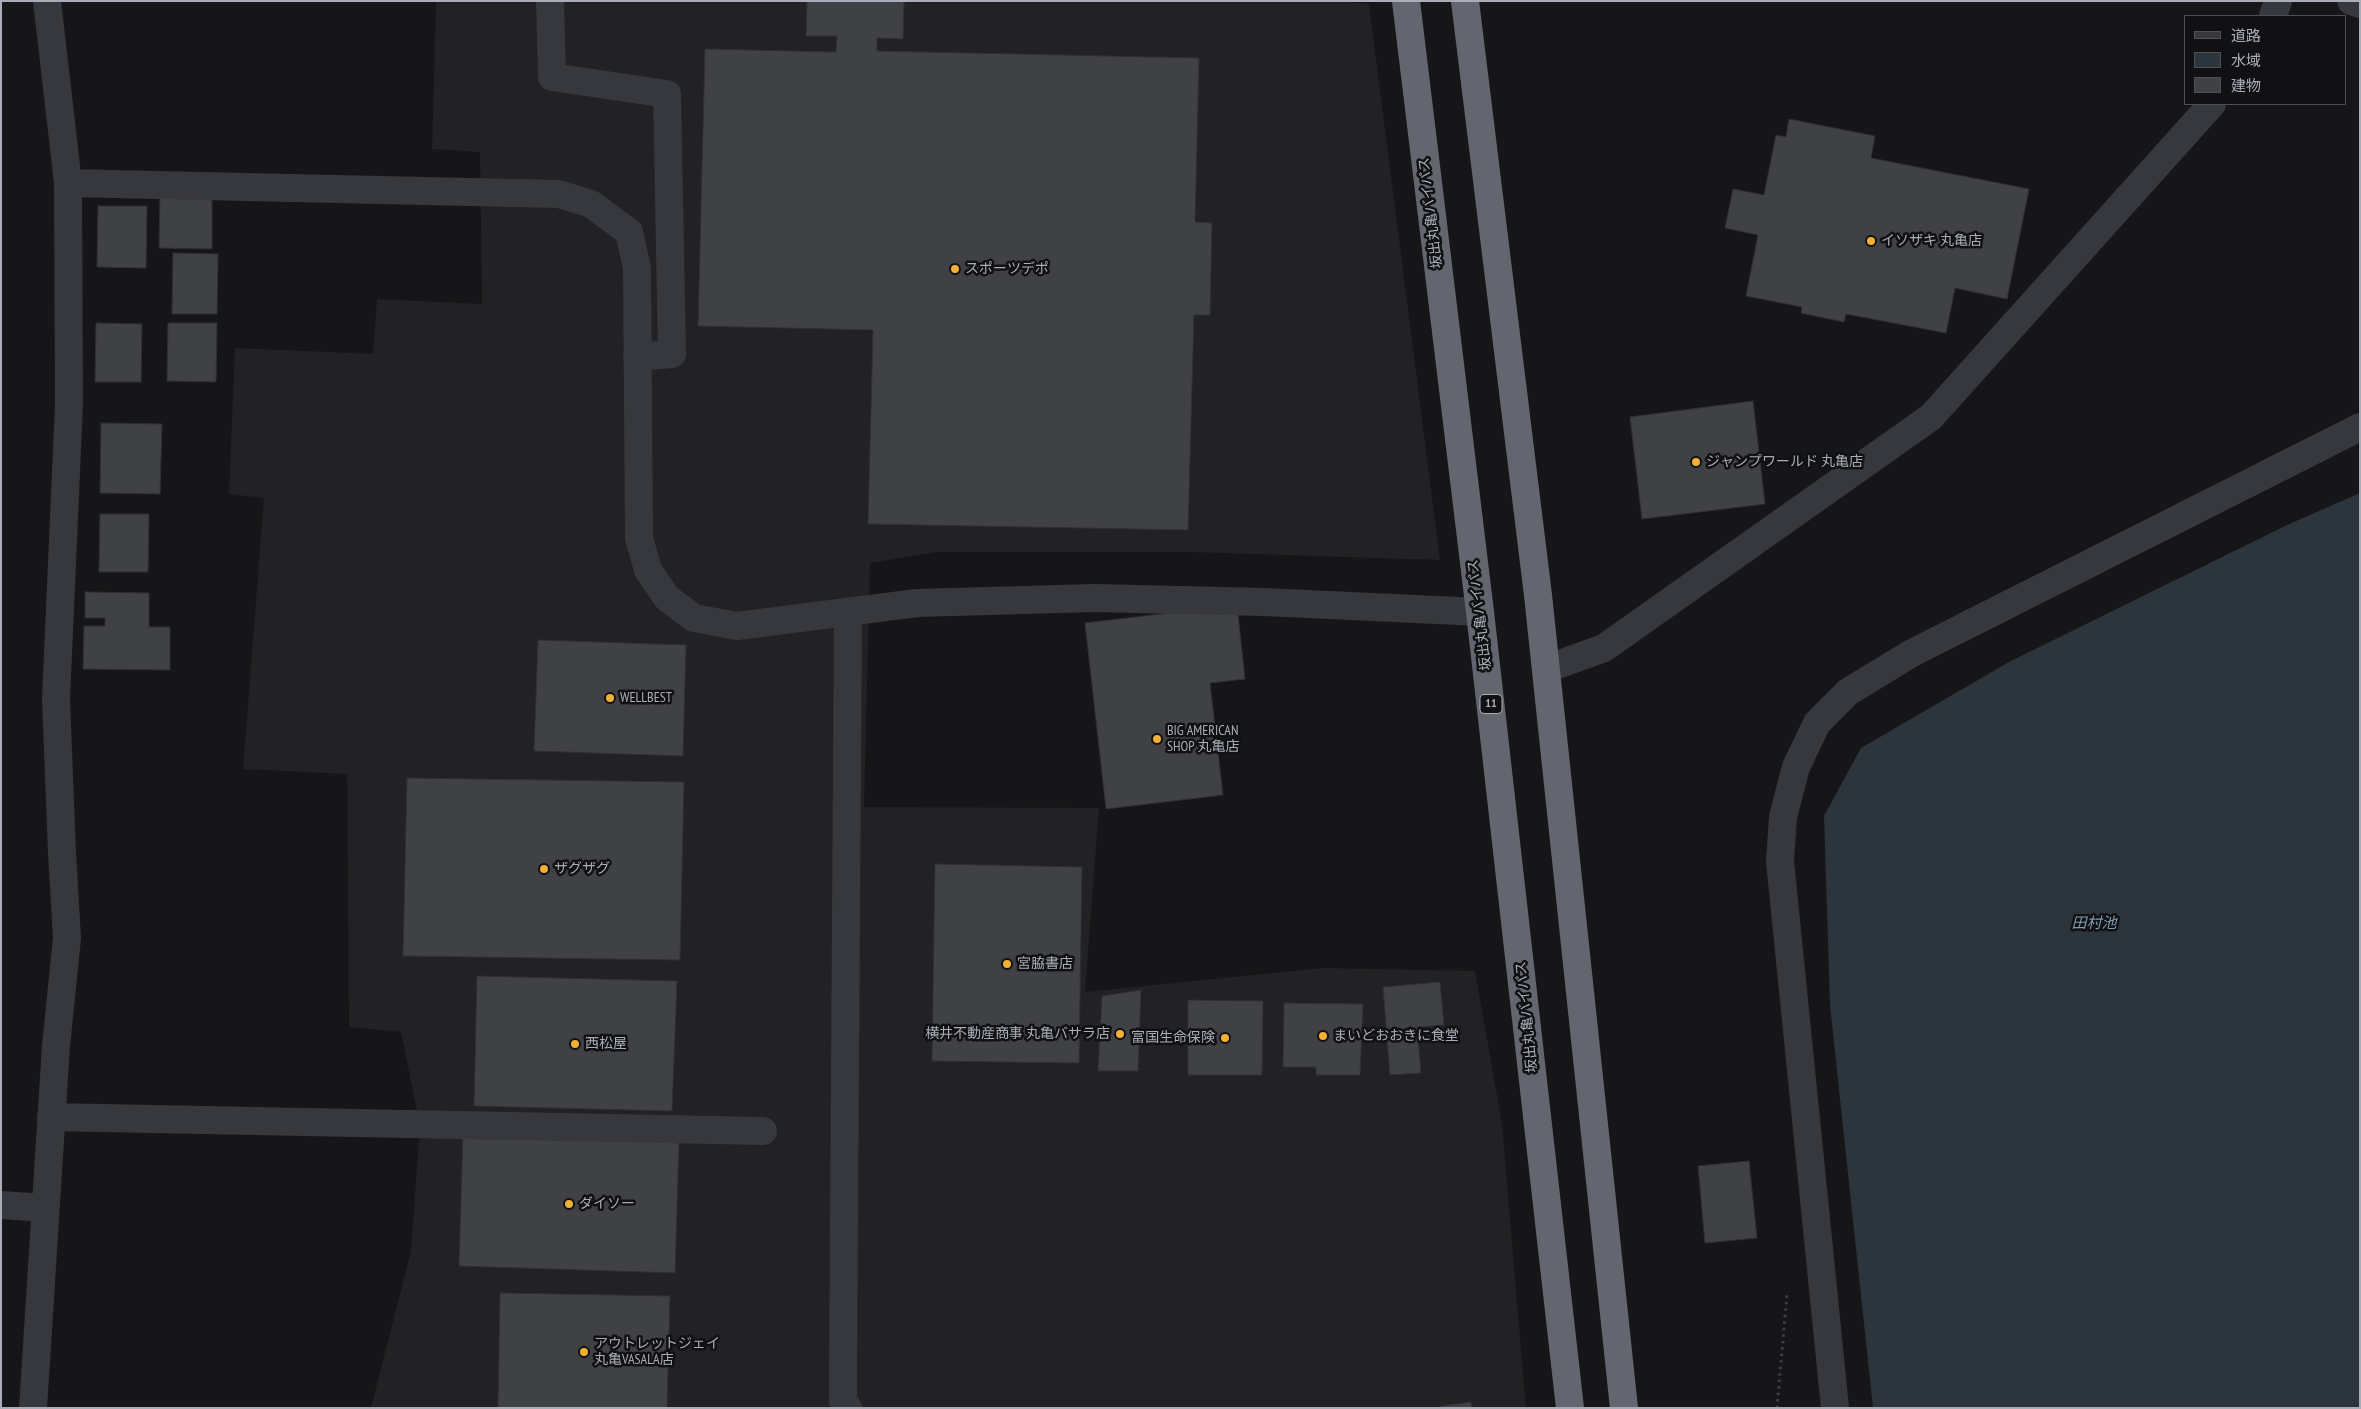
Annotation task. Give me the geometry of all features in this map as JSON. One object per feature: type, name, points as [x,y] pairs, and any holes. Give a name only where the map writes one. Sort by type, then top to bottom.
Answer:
[{"type":"highway","name":"坂出丸亀バイパス","points":[[1406,1],[1480,612],[1570,1408]]},
{"type":"highway","points":[[1464,1],[1546,669],[1624,1408]]},
{"type":"street","points":[[33,1408],[51,1117],[68,938],[62,853],[56,699],[69,404],[68,183],[47,1]]},
{"type":"street","points":[[550,1],[552,76],[667,94],[672,354],[637,357]]},
{"type":"street","points":[[2273,15],[2278,1]]},
{"type":"street","points":[[2351,1],[2360,4]]},
{"type":"street","points":[[1546,669],[1604,648],[1932,417],[2211,105]]},
{"type":"street","points":[[68,183],[559,194],[591,204],[629,232],[636,268],[639,538],[648,570],[666,598],[694,618],[737,626],[917,603],[1094,598],[1264,602],[1480,612]]},
{"type":"street","points":[[1835,1408],[1780,861],[1783,817],[1796,767],[1817,723],[1848,692],[1912,653],[2206,503],[2360,428]]},
{"type":"street","points":[[848,612],[843,1374],[843,1401],[848,1408]]},
{"type":"street","points":[[51,1117],[763,1131]]},
{"type":"street","points":[[1,1205],[45,1208]]},
{"type":"shaded area","points":[[436,1],[1331,1],[1369,4],[1440,560],[1189,552],[937,552],[870,563],[864,807],[1099,808],[1085,992],[1323,968],[1475,971],[1502,1124],[1526,1408],[371,1408],[411,1251],[420,1125],[401,1032],[349,1027],[347,774],[243,769],[264,498],[229,494],[235,348],[373,354],[377,299],[482,304],[480,152],[432,149]]},
{"type":"water","name":"田村池","points":[[2360,493],[2360,1408],[1873,1408],[1830,1005],[1824,816],[1861,748],[2009,662],[2287,525]]},
{"type":"building","name":"スポーツデポ","points":[[807,1],[904,1],[903,39],[877,38],[877,51],[1199,58],[1195,222],[1212,223],[1210,315],[1194,315],[1188,530],[868,524],[873,330],[698,326],[705,49],[836,52],[837,36],[806,36]]},
{"type":"building","points":[[1789,119],[1875,136],[1871,158],[2029,189],[2007,299],[1955,288],[1946,333],[1846,314],[1844,322],[1801,313],[1802,307],[1746,296],[1758,235],[1725,228],[1733,189],[1764,195],[1776,135],[1786,137]]},
{"type":"building","points":[[160,195],[212,195],[212,249],[159,248]]},
{"type":"building","points":[[98,206],[147,206],[146,268],[97,267]]},
{"type":"building","points":[[173,253],[218,254],[217,314],[172,314]]},
{"type":"building","points":[[96,323],[142,324],[141,382],[95,382]]},
{"type":"building","points":[[168,323],[217,323],[216,382],[167,381]]},
{"type":"building","points":[[1753,401],[1765,504],[1642,519],[1630,417]]},
{"type":"building","points":[[101,423],[162,424],[160,494],[100,493]]},
{"type":"building","points":[[100,514],[149,514],[148,572],[99,572]]},
{"type":"building","points":[[85,592],[149,593],[149,627],[170,627],[170,670],[83,669],[84,626],[105,626],[105,618],[85,618]]},
{"type":"building","name":"BIG AMERICAN SHOP 丸亀店","points":[[1237,605],[1245,679],[1210,683],[1223,795],[1106,809],[1085,623]]},
{"type":"building","name":"WELLBEST","points":[[538,640],[686,645],[683,756],[534,751]]},
{"type":"building","name":"ザグザグ","points":[[407,778],[684,782],[680,960],[403,956]]},
{"type":"building","name":"宮脇書店","points":[[935,864],[1082,867],[1079,1063],[932,1061]]},
{"type":"building","name":"西松屋","points":[[477,976],[677,981],[672,1111],[474,1106]]},
{"type":"building","points":[[1440,982],[1444,1025],[1417,1027],[1421,1073],[1390,1075],[1383,987]]},
{"type":"building","name":"横井不動産商事 丸亀バサラ店","points":[[1141,990],[1138,1071],[1098,1071],[1102,996]]},
{"type":"building","name":"富国生命保険","points":[[1188,1000],[1263,1001],[1262,1075],[1188,1075]]},
{"type":"building","name":"まいどおおきに食堂","points":[[1284,1003],[1363,1004],[1360,1075],[1316,1075],[1316,1067],[1283,1067]]},
{"type":"building","name":"ダイソー","points":[[463,1135],[679,1142],[675,1273],[459,1266]]},
{"type":"building","points":[[1749,1161],[1757,1238],[1705,1243],[1698,1166]]},
{"type":"building","name":"アウトレットジェイ 丸亀VASALA店","points":[[500,1293],[670,1296],[667,1408],[498,1408]]},
{"type":"building","points":[[1471,1402],[1472,1408],[1441,1408],[1441,1406]]},
{"type":"place","name":"イソザキ 丸亀店","points":[[1871,241]]},
{"type":"place","name":"スポーツデポ","points":[[955,269]]},
{"type":"place","name":"ジャンプワールド 丸亀店","points":[[1696,462]]},
{"type":"place","name":"WELLBEST","points":[[610,698]]},
{"type":"place","name":"BIG AMERICAN SHOP 丸亀店","points":[[1157,739]]},
{"type":"place","name":"ザグザグ","points":[[544,869]]},
{"type":"place","name":"宮脇書店","points":[[1007,964]]},
{"type":"place","name":"横井不動産商事 丸亀バサラ店","points":[[1120,1034]]},
{"type":"place","name":"まいどおおきに食堂","points":[[1323,1036]]},
{"type":"place","name":"富国生命保険","points":[[1225,1038]]},
{"type":"place","name":"西松屋","points":[[575,1044]]},
{"type":"place","name":"ダイソー","points":[[569,1204]]},
{"type":"place","name":"アウトレットジェイ 丸亀VASALA店","points":[[584,1352]]}]
